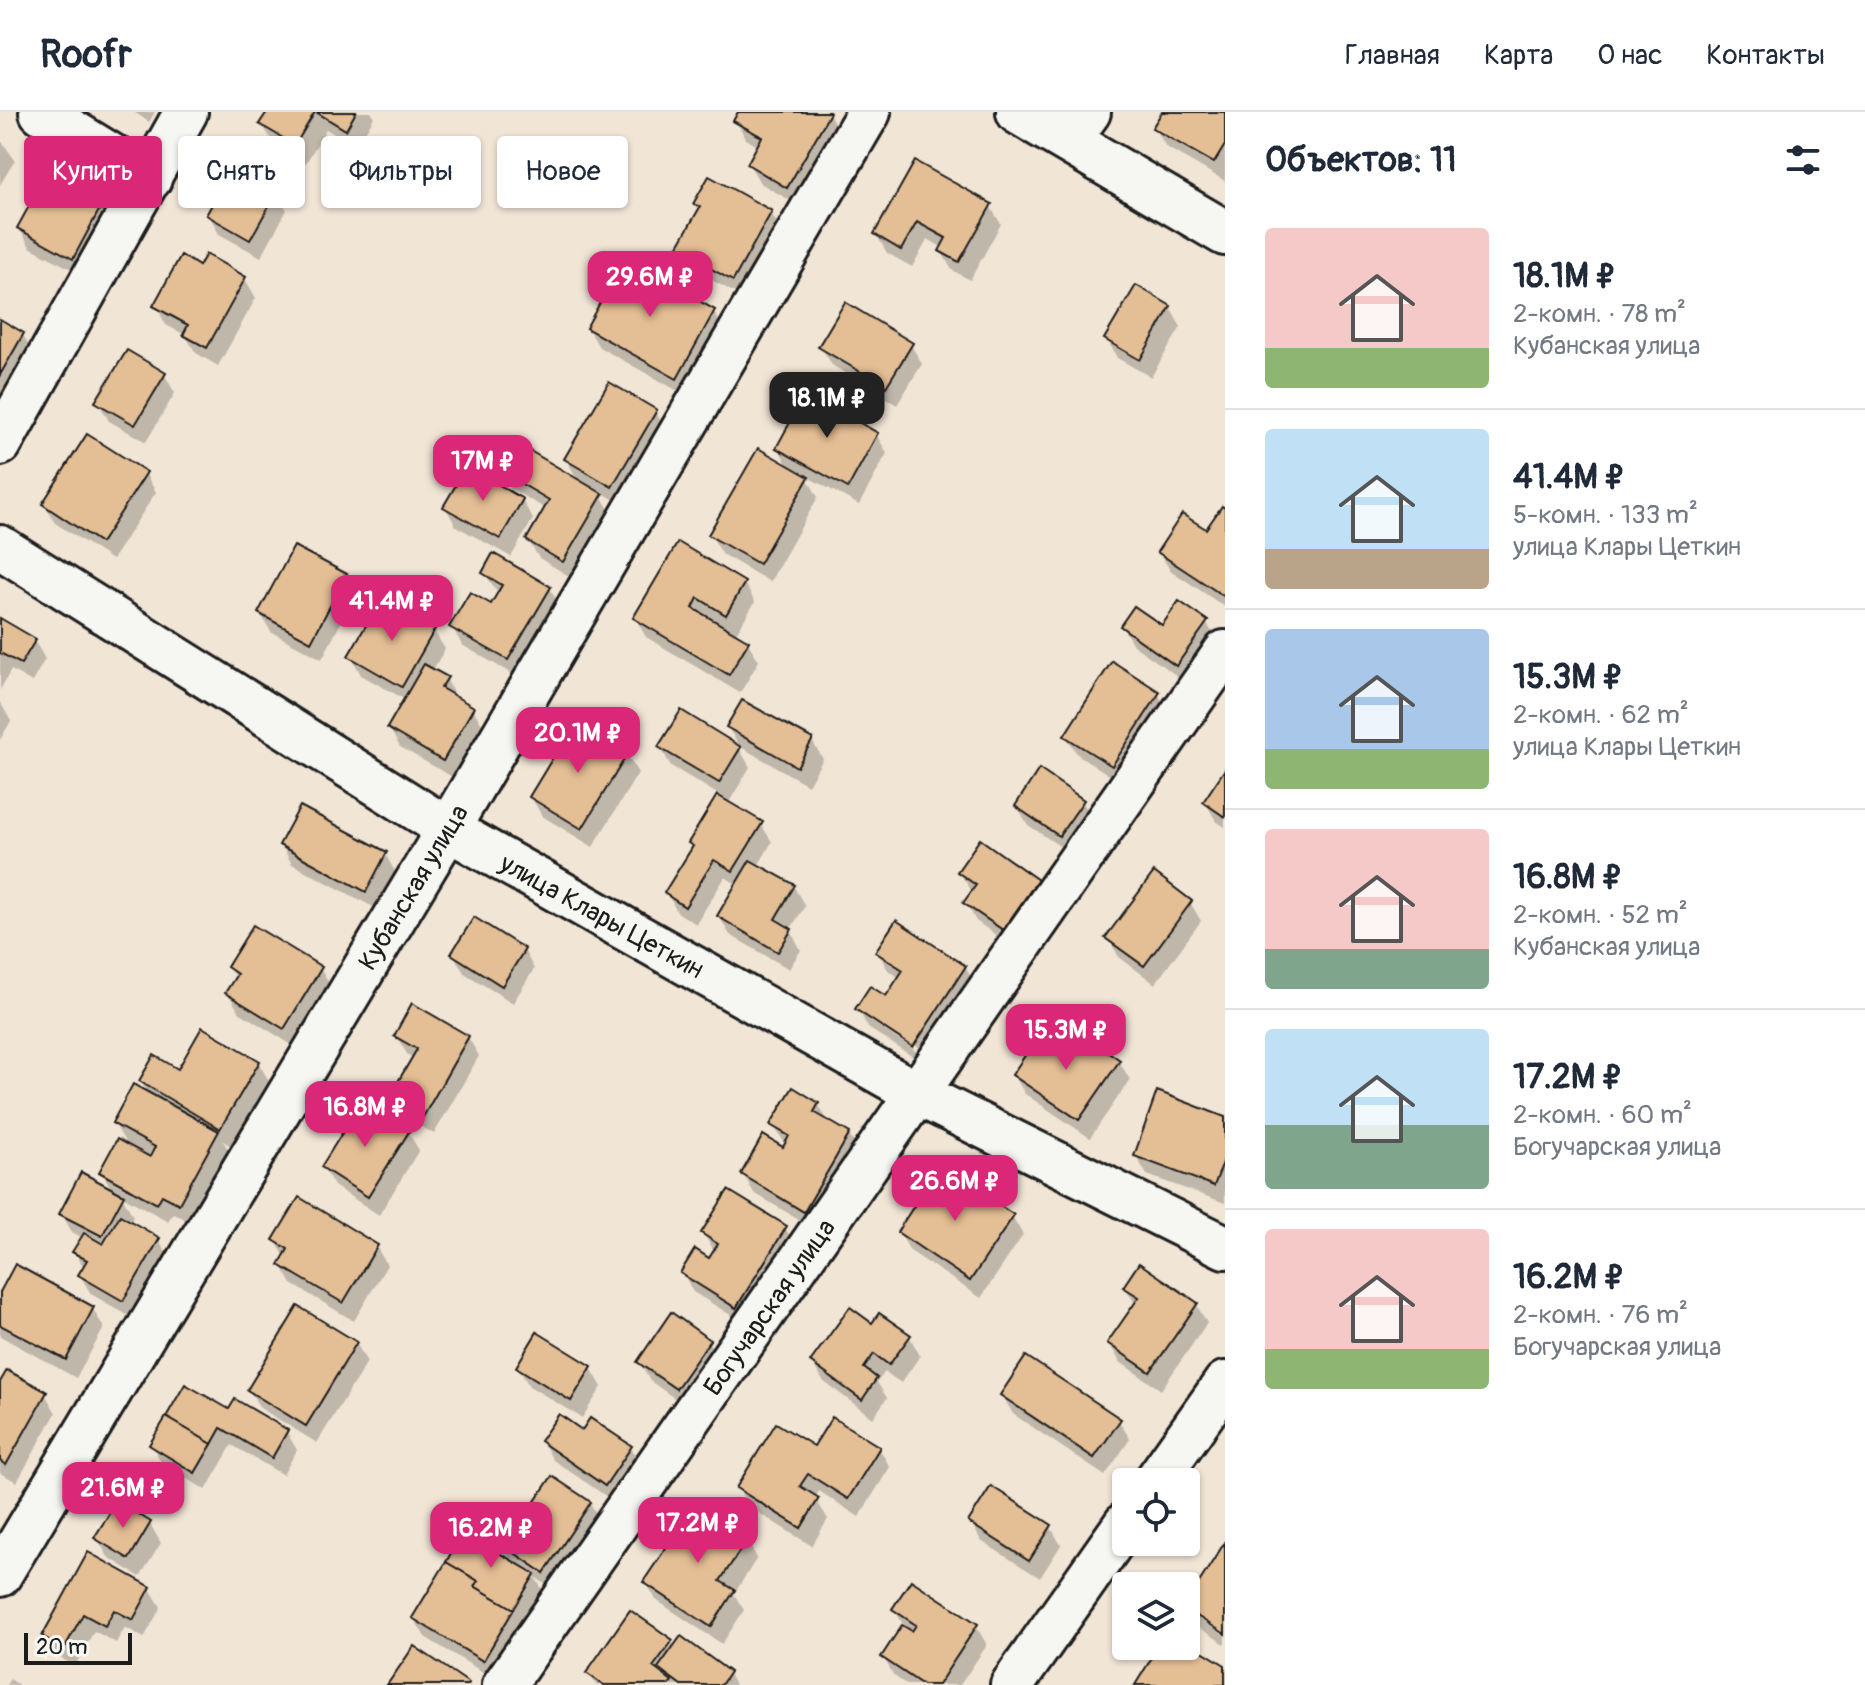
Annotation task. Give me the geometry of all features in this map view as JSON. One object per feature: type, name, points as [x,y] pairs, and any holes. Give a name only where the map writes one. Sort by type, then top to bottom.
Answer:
[{"type":"street","points":[[41,112],[80,136]]},
{"type":"street","points":[[162,157],[186,112]]},
{"type":"street","name":"Кубанская улица","points":[[0,1575],[448,829],[869,112]]},
{"type":"street","points":[[1019,112],[1079,126],[1225,233]]},
{"type":"street","points":[[0,444],[134,208]]},
{"type":"street","name":"улица Клары Цеткин","points":[[0,547],[448,829],[918,1094],[1225,1247]]},
{"type":"street","name":"Богучарская улица","points":[[504,1685],[1225,652]]},
{"type":"street","points":[[1165,1468],[1225,1383]]},
{"type":"street","points":[[1012,1685],[1112,1543]]},
{"type":"building","points":[[267,112],[315,112],[300,136],[280,136],[259,124]]},
{"type":"building","points":[[316,112],[356,112],[346,130]]},
{"type":"building","points":[[738,112],[830,113],[787,188],[747,164],[762,137],[733,121]]},
{"type":"building","points":[[1162,112],[1225,112],[1225,145],[1214,163],[1152,128]]},
{"type":"building","points":[[915,161],[992,204],[959,262],[939,251],[946,238],[917,222],[901,250],[874,234]]},
{"type":"building","points":[[709,176],[772,211],[733,281],[676,249],[700,207],[693,204]]},
{"type":"building","points":[[28,208],[100,208],[73,259],[17,228]]},
{"type":"building","points":[[210,208],[268,208],[250,240],[206,215]]},
{"type":"building","points":[[206,254],[246,277],[207,348],[183,335],[188,325],[153,306],[181,255],[199,266]]},
{"type":"building","points":[[624,259],[715,310],[677,379],[586,328]]},
{"type":"building","points":[[1136,285],[1171,306],[1140,360],[1104,339]]},
{"type":"building","points":[[845,302],[913,343],[886,387],[818,347]]},
{"type":"building","points":[[0,319],[24,333],[0,375]]},
{"type":"building","points":[[127,350],[166,373],[135,425],[95,402]]},
{"type":"building","points":[[609,382],[657,410],[612,487],[564,459]]},
{"type":"building","points":[[806,393],[878,433],[848,488],[776,448]]},
{"type":"building","points":[[87,434],[147,472],[101,543],[42,504]]},
{"type":"building","points":[[515,442],[603,494],[563,562],[526,540],[549,500],[498,470]]},
{"type":"building","points":[[758,448],[809,477],[759,564],[708,535]]},
{"type":"building","points":[[467,466],[523,499],[500,539],[443,507]]},
{"type":"building","points":[[1222,506],[1225,508],[1225,597],[1157,552],[1182,514],[1206,529]]},
{"type":"building","points":[[678,542],[745,582],[726,615],[698,598],[693,608],[749,641],[729,675],[633,618]]},
{"type":"building","points":[[294,546],[347,574],[311,642],[258,613]]},
{"type":"building","points":[[493,553],[551,587],[508,660],[449,627],[470,592],[491,604],[502,585],[482,573]]},
{"type":"building","points":[[382,598],[435,629],[402,687],[348,656]]},
{"type":"building","points":[[1179,601],[1208,621],[1176,666],[1120,626],[1134,606],[1162,625]]},
{"type":"building","points":[[0,618],[36,639],[21,664],[0,653]]},
{"type":"building","points":[[1112,661],[1160,692],[1112,766],[1064,736]]},
{"type":"building","points":[[424,664],[448,677],[441,688],[474,707],[443,761],[387,728]]},
{"type":"building","points":[[742,700],[813,739],[797,767],[726,727]]},
{"type":"building","points":[[681,710],[741,747],[719,783],[658,747]]},
{"type":"building","points":[[575,721],[628,753],[582,829],[529,797]]},
{"type":"building","points":[[1039,769],[1084,800],[1059,836],[1015,806]]},
{"type":"building","points":[[1225,769],[1225,817],[1203,802]]},
{"type":"building","points":[[717,795],[763,822],[733,871],[714,860],[685,907],[664,893],[693,846],[688,843]]},
{"type":"building","points":[[300,806],[387,852],[366,892],[279,845]]},
{"type":"building","points":[[980,839],[1038,880],[1003,930],[963,903],[976,885],[957,872]]},
{"type":"building","points":[[750,860],[795,885],[775,919],[792,929],[778,952],[717,916]]},
{"type":"building","points":[[1154,872],[1192,901],[1144,966],[1105,938]]},
{"type":"building","points":[[474,917],[525,949],[502,986],[451,954]]},
{"type":"building","points":[[896,920],[966,966],[913,1047],[855,1009],[870,986],[886,996],[903,970],[875,952]]},
{"type":"building","points":[[253,925],[322,967],[284,1029],[225,993],[237,974],[227,967]]},
{"type":"building","points":[[412,1003],[469,1036],[423,1117],[389,1097],[417,1049],[394,1036]]},
{"type":"building","points":[[202,1027],[260,1061],[220,1129],[139,1081],[154,1055],[178,1069]]},
{"type":"building","points":[[1042,1030],[1076,1053],[1087,1037],[1120,1060],[1079,1120],[1012,1075]]},
{"type":"building","points":[[133,1084],[219,1131],[179,1204],[162,1195],[157,1204],[99,1172],[117,1139],[150,1157],[155,1147],[112,1123]]},
{"type":"building","points":[[793,1087],[819,1103],[814,1112],[850,1133],[804,1212],[741,1174],[763,1135],[783,1147],[789,1136],[770,1125]]},
{"type":"building","points":[[1157,1091],[1225,1117],[1225,1157],[1214,1186],[1134,1156]]},
{"type":"building","points":[[362,1101],[410,1130],[368,1197],[321,1167]]},
{"type":"building","points":[[940,1166],[1014,1215],[970,1281],[897,1232]]},
{"type":"building","points":[[81,1172],[124,1195],[102,1236],[59,1214]]},
{"type":"building","points":[[728,1190],[787,1226],[736,1308],[680,1273],[695,1249],[709,1258],[718,1244],[701,1233]]},
{"type":"building","points":[[299,1197],[378,1245],[343,1303],[279,1265],[288,1249],[273,1240]]},
{"type":"building","points":[[120,1215],[160,1238],[123,1301],[78,1275],[87,1260],[72,1252],[84,1233],[103,1244]]},
{"type":"building","points":[[1139,1263],[1198,1303],[1150,1372],[1107,1343],[1139,1297],[1123,1287]]},
{"type":"building","points":[[15,1264],[94,1307],[66,1360],[0,1325],[0,1292]]},
{"type":"building","points":[[298,1306],[357,1342],[306,1426],[247,1390]]},
{"type":"building","points":[[850,1307],[872,1323],[879,1313],[911,1335],[889,1365],[874,1354],[864,1368],[877,1378],[862,1400],[810,1362]]},
{"type":"building","points":[[671,1312],[710,1340],[676,1389],[637,1362]]},
{"type":"building","points":[[537,1332],[592,1366],[571,1401],[516,1367]]},
{"type":"building","points":[[1026,1356],[1121,1419],[1094,1458],[1000,1395]]},
{"type":"building","points":[[7,1370],[47,1392],[6,1465],[0,1461],[0,1382]]},
{"type":"building","points":[[185,1384],[229,1409],[235,1399],[288,1430],[272,1458],[221,1428],[212,1444],[166,1417]]},
{"type":"building","points":[[559,1414],[582,1430],[590,1418],[632,1446],[605,1486],[540,1441]]},
{"type":"building","points":[[166,1417],[212,1444],[195,1473],[149,1445]]},
{"type":"building","points":[[832,1417],[880,1447],[848,1499],[808,1474],[800,1486],[819,1498],[801,1528],[736,1488],[776,1423],[814,1446]]},
{"type":"building","points":[[552,1476],[591,1502],[544,1573],[497,1541],[509,1522],[517,1528]]},
{"type":"building","points":[[991,1486],[1052,1525],[1029,1561],[968,1522]]},
{"type":"building","points":[[117,1501],[151,1522],[129,1559],[94,1538]]},
{"type":"building","points":[[696,1503],[748,1538],[720,1581],[735,1590],[711,1627],[643,1582]]},
{"type":"building","points":[[463,1532],[535,1574],[514,1609],[474,1586],[478,1581],[446,1562]]},
{"type":"building","points":[[1225,1542],[1225,1634],[1200,1618],[1200,1581]]},
{"type":"building","points":[[88,1552],[151,1587],[133,1620],[114,1610],[105,1626],[83,1614],[64,1649],[42,1636]]},
{"type":"building","points":[[446,1562],[478,1581],[474,1586],[514,1609],[483,1661],[412,1618]]},
{"type":"building","points":[[911,1580],[978,1624],[938,1685],[923,1685],[881,1657],[902,1625],[912,1631],[916,1625],[892,1609]]},
{"type":"building","points":[[630,1610],[673,1640],[653,1667],[672,1681],[669,1685],[604,1685],[586,1673]]},
{"type":"building","points":[[681,1636],[730,1672],[721,1685],[681,1685],[658,1668]]},
{"type":"building","points":[[414,1646],[469,1683],[468,1685],[387,1685]]},
{"type":"building","points":[[1200,1650],[1225,1665],[1225,1685],[1135,1685],[1150,1660],[1200,1660]]}]
